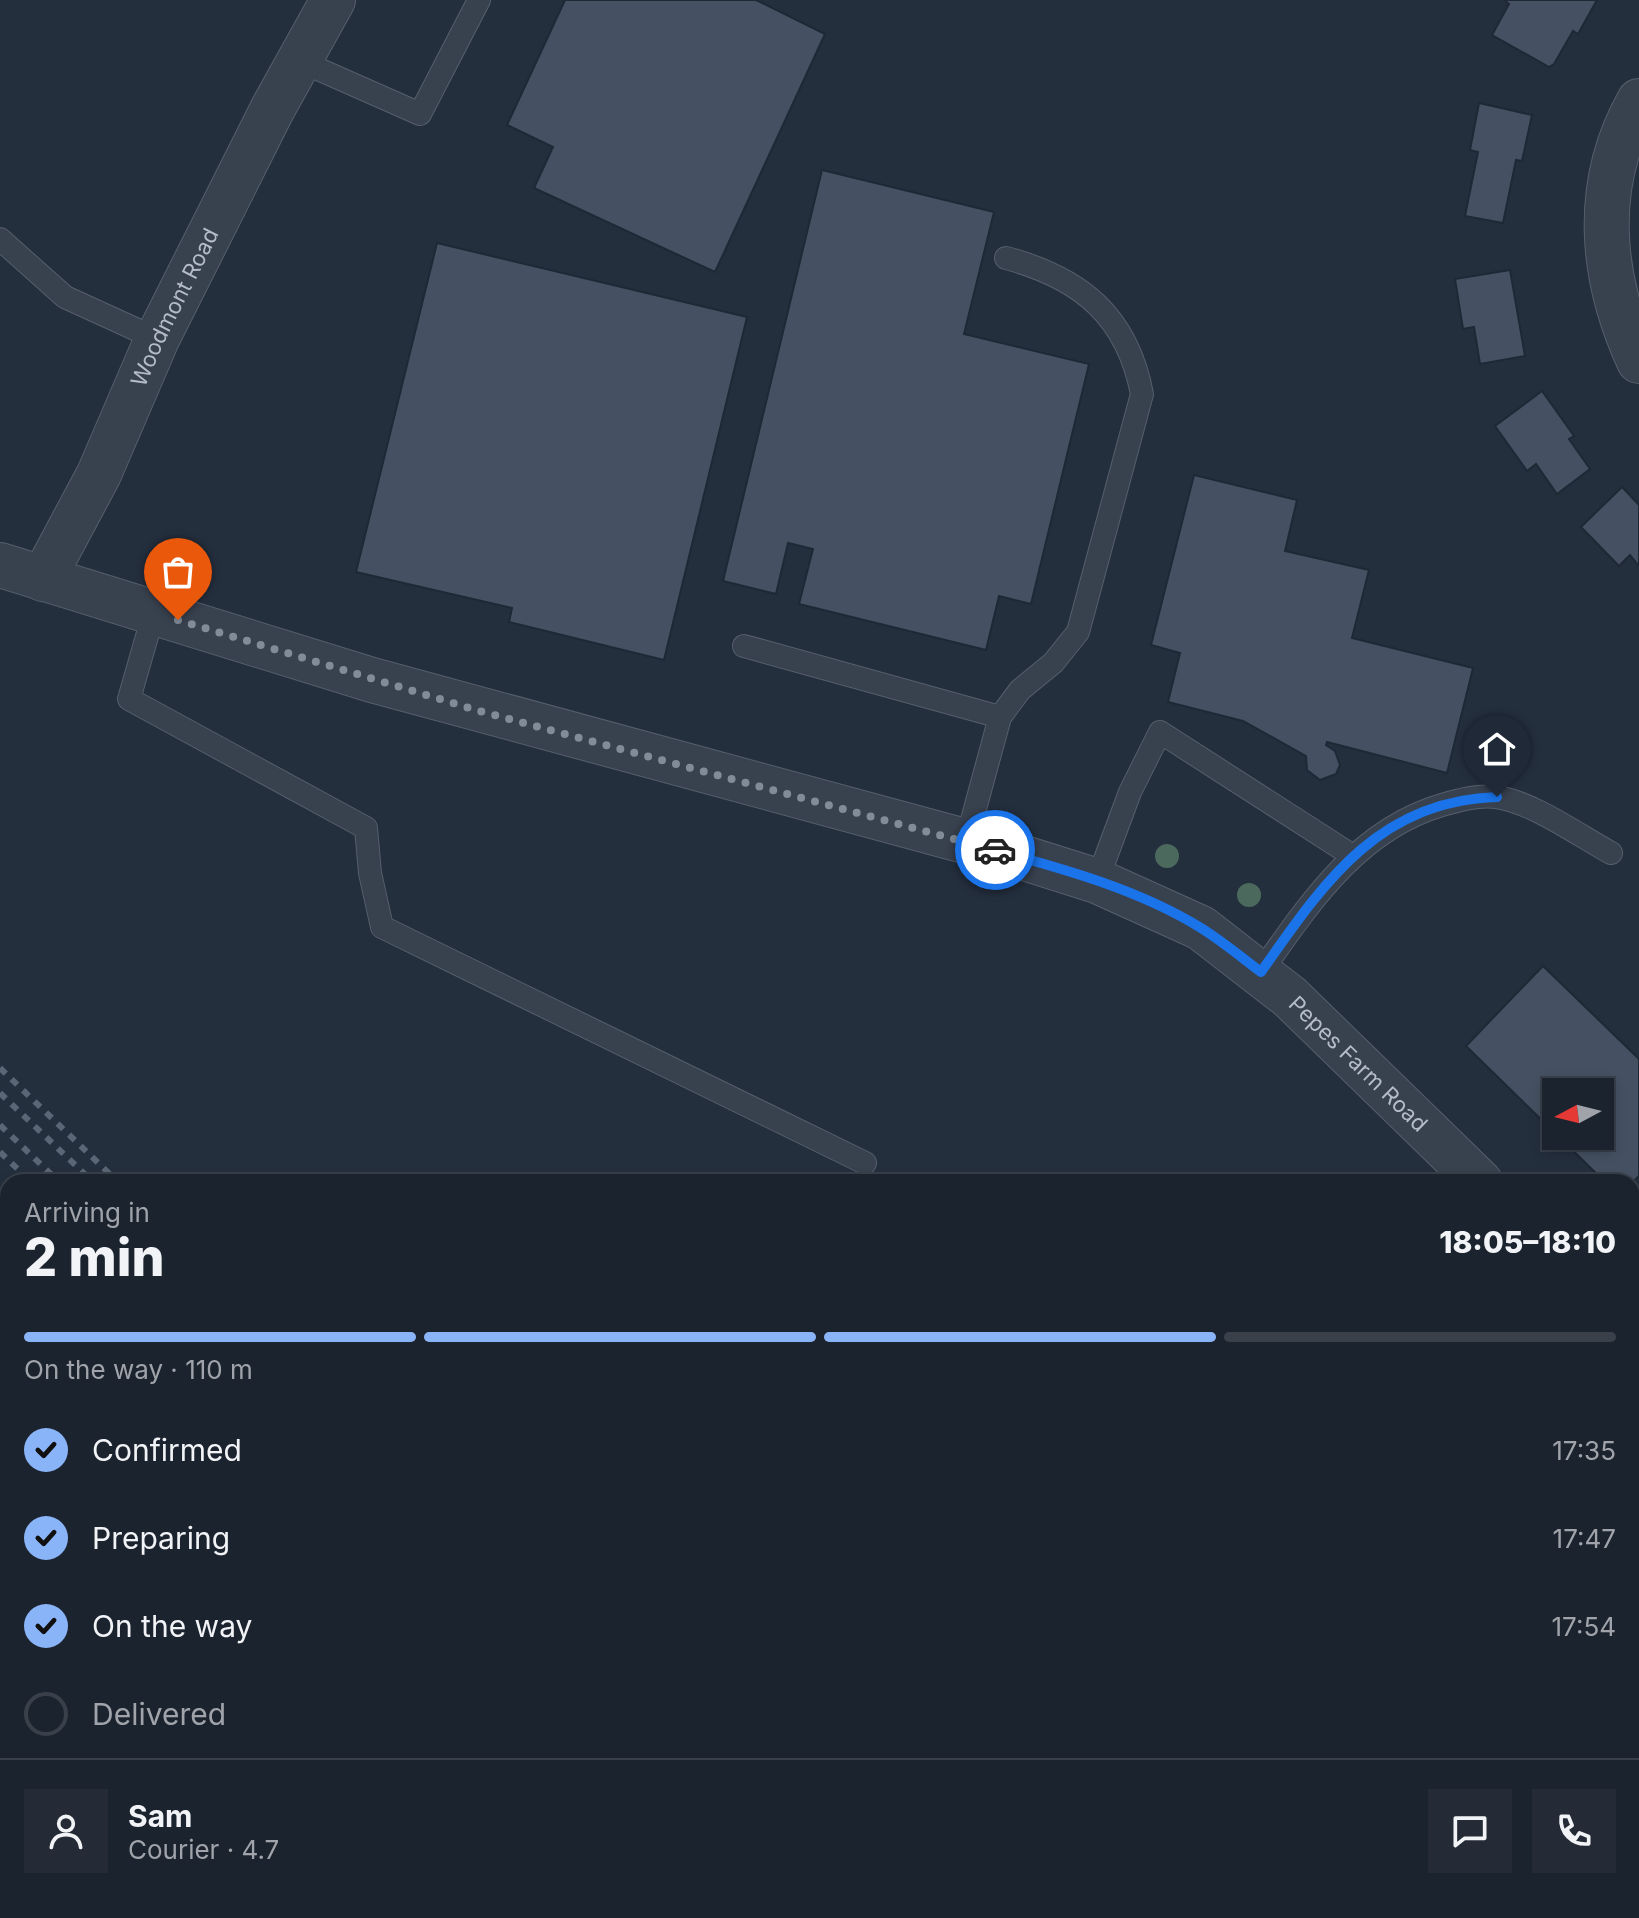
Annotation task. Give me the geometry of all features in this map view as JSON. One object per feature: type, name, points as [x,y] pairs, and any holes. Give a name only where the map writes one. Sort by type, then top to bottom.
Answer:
[{"type":"street","name":"Woodmont Road","points":[[43,579],[99,474],[157,339],[333,0]]},
{"type":"street","points":[[1639,101],[1622,134],[1606,201],[1608,268],[1615,301],[1639,361]]},
{"type":"street","points":[[0,565],[43,579]]},
{"type":"street","name":"Pepes Farm Road","points":[[43,579],[476,710],[966,842],[1097,881],[1201,928],[1261,972],[1472,1174]]},
{"type":"lane","points":[[300,61],[420,114],[479,0]]},
{"type":"lane","points":[[0,239],[65,297],[157,339]]},
{"type":"lane","points":[[966,842],[1000,717],[1020,690],[1053,663],[1078,632],[1142,394],[1136,364],[1118,328],[1096,304],[1064,279],[1006,258]]},
{"type":"lane","points":[[154,612],[129,699],[366,828],[370,873],[382,927],[865,1163]]},
{"type":"lane","points":[[744,646],[1000,717]]},
{"type":"lane","points":[[1097,881],[1130,792],[1160,732],[1353,856]]},
{"type":"lane","points":[[1261,972],[1317,893],[1353,856],[1393,826],[1432,808],[1466,798],[1497,797],[1530,808],[1611,853]]},
{"type":"building","points":[[565,0],[756,0],[825,34],[715,272],[534,188],[553,147],[507,125]]},
{"type":"building","points":[[1504,0],[1597,0],[1578,34],[1573,31],[1554,64],[1549,67],[1492,35],[1509,4]]},
{"type":"building","points":[[1479,103],[1532,115],[1522,161],[1516,160],[1503,223],[1465,216],[1478,152],[1470,150]]},
{"type":"building","points":[[822,170],[994,212],[964,334],[1089,364],[1031,604],[999,596],[986,650],[799,604],[813,549],[788,543],[776,594],[723,581]]},
{"type":"building","points":[[437,243],[747,317],[664,660],[509,622],[512,608],[356,572]]},
{"type":"building","points":[[1510,270],[1525,356],[1480,364],[1474,327],[1463,329],[1455,279]]},
{"type":"building","points":[[1542,391],[1574,436],[1569,439],[1590,469],[1557,494],[1536,464],[1527,471],[1495,426]]},
{"type":"building","points":[[1194,475],[1297,500],[1285,551],[1369,570],[1352,638],[1473,668],[1447,773],[1327,742],[1326,745],[1335,751],[1340,765],[1336,774],[1320,780],[1307,770],[1306,756],[1243,721],[1168,702],[1180,653],[1151,645]]},
{"type":"building","points":[[1622,487],[1639,505],[1639,566],[1630,555],[1619,566],[1581,527]]},
{"type":"building","points":[[1543,966],[1639,1059],[1639,1174],[1597,1174],[1572,1150],[1614,1150],[1614,1078],[1542,1078],[1542,1120],[1466,1046]]},
{"type":"railway","points":[[0,1068],[110,1174]]},
{"type":"railway","points":[[0,1093],[85,1174]]},
{"type":"railway","points":[[0,1125],[51,1174]]},
{"type":"railway","points":[[0,1152],[23,1174]]},
{"type":"way so far","points":[[178,620],[476,710],[995,850]]},
{"type":"route","points":[[995,850],[1097,881],[1148,902],[1201,928],[1261,972],[1317,893],[1353,856],[1393,826],[1432,808],[1466,798],[1497,797]]}]
